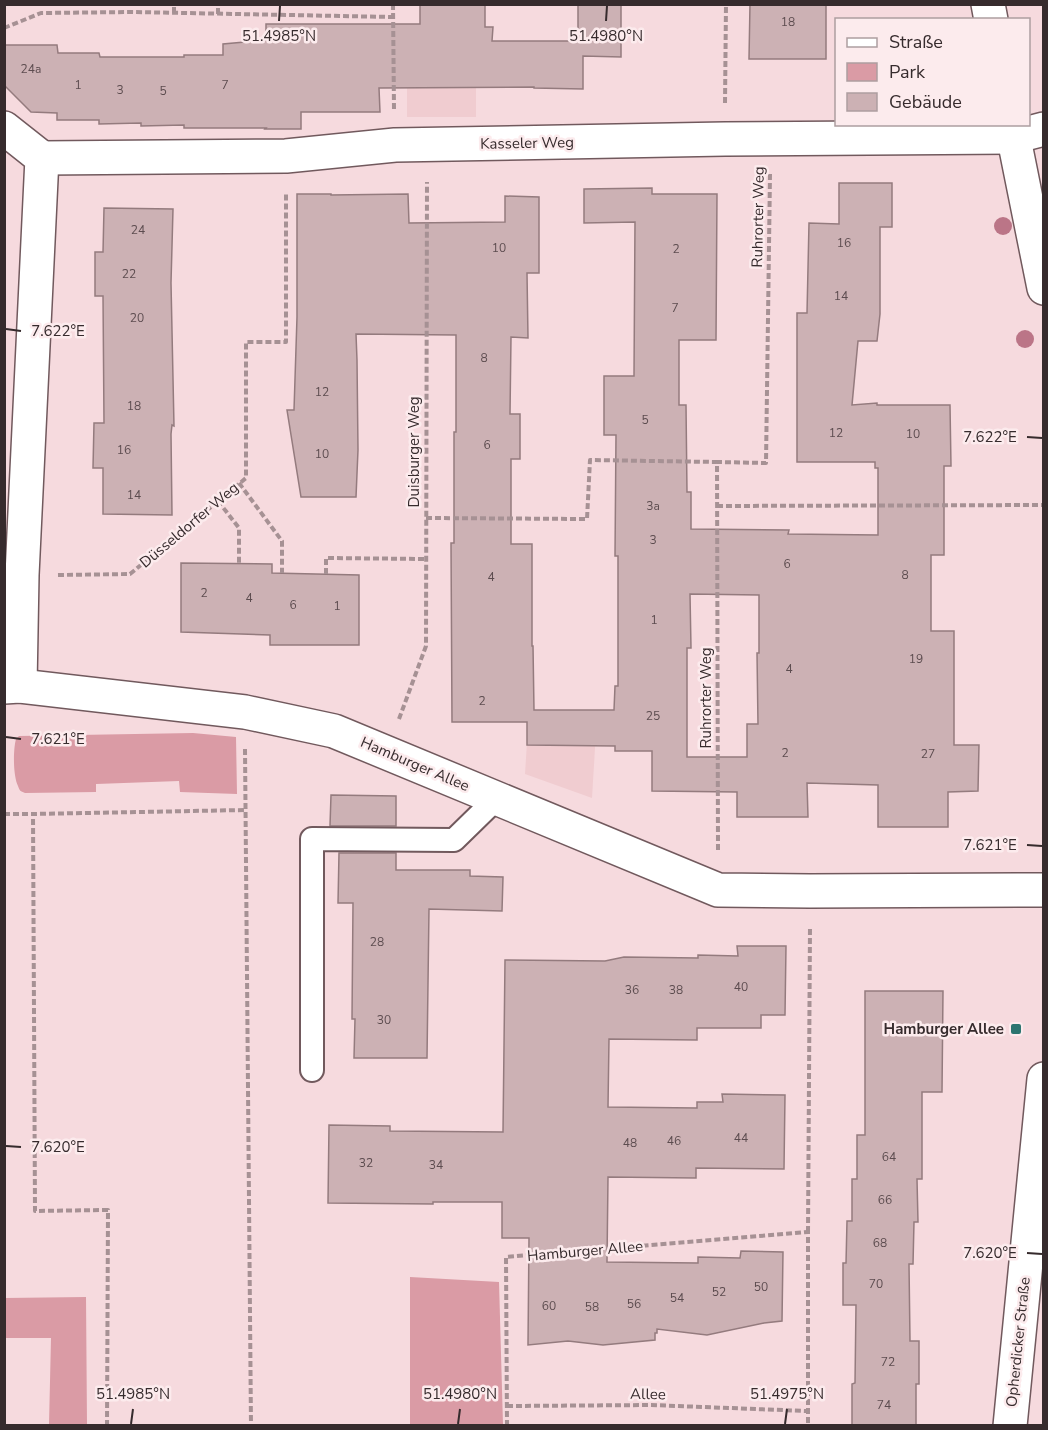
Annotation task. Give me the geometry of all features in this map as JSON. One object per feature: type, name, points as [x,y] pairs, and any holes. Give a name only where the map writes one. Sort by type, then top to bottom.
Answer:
[{"type":"street","points":[[4,128],[42,158],[22,575],[12,686]]},
{"type":"street","name":"Kasseler Weg","points":[[42,158],[286,156],[395,145],[771,140],[1023,130]]},
{"type":"street","points":[[1023,130],[1044,288]]},
{"type":"street","name":"Hamburger Allee","points":[[12,686],[245,712],[334,731],[718,890],[1044,890]]},
{"type":"street","name":"Opherdicker Straße","points":[[1010,1425],[1044,1079]]},
{"type":"lane","points":[[312,1070],[312,839],[454,840],[496,798]]},
{"type":"path","points":[[174,4],[174,13]]},
{"type":"path","points":[[218,4],[218,14]]},
{"type":"path","points":[[393,4],[395,145]]},
{"type":"path","points":[[725,140],[726,4]]},
{"type":"path","points":[[4,28],[41,13],[393,17]]},
{"type":"path","name":"Ruhrorter Weg","points":[[426,518],[587,519],[590,460],[766,463],[771,140]]},
{"type":"path","name":"Duisburger Weg","points":[[387,753],[426,646],[427,145]]},
{"type":"path","name":"Düsseldorfer Weg","points":[[22,575],[130,574],[246,478],[246,342],[286,342],[286,156]]},
{"type":"path","name":"Ruhrorter Weg","points":[[717,462],[718,890]]},
{"type":"path","points":[[238,483],[282,541],[282,573]]},
{"type":"path","points":[[218,501],[239,528],[239,564]]},
{"type":"path","points":[[717,507],[1044,505]]},
{"type":"path","points":[[326,574],[326,558],[426,559]]},
{"type":"path","points":[[245,712],[251,1425]]},
{"type":"path","points":[[4,814],[246,810]]},
{"type":"path","points":[[33,814],[35,1211],[108,1210],[107,1425]]},
{"type":"path","points":[[808,1425],[810,891]]},
{"type":"path","name":"Hamburger Allee","points":[[507,1406],[506,1257],[808,1232]]},
{"type":"path","name":"Allee","points":[[507,1406],[651,1405],[807,1411]]},
{"type":"path","points":[[507,1406],[507,1425]]},
{"type":"shaded area","points":[[407,43],[476,43],[476,117],[407,117]]},
{"type":"shaded area","points":[[529,710],[597,715],[592,798],[525,774]]},
{"type":"green space","points":[[193,733],[236,737],[237,794],[180,792],[179,781],[96,784],[96,792],[25,793],[20,790],[16,782],[14,750],[16,739],[19,736]]},
{"type":"green space","points":[[410,1277],[499,1282],[503,1425],[410,1425]]},
{"type":"green space","points":[[86,1297],[87,1425],[49,1425],[51,1338],[5,1338],[5,1298]]},
{"type":"building","points":[[420,4],[485,4],[485,27],[493,27],[492,41],[578,41],[578,4],[621,4],[621,57],[583,56],[583,89],[379,88],[380,112],[301,112],[301,129],[184,128],[184,125],[141,126],[141,123],[99,124],[99,120],[57,120],[57,113],[31,112],[4,85],[4,45],[57,45],[58,53],[99,53],[100,57],[223,55],[223,44],[266,40],[266,24],[420,24]]},
{"type":"building","points":[[750,4],[826,4],[826,59],[749,59]]},
{"type":"building","points":[[839,183],[892,183],[892,227],[880,227],[880,314],[877,341],[858,341],[852,405],[877,403],[877,405],[950,405],[951,466],[944,466],[944,555],[931,555],[931,631],[954,631],[954,745],[979,745],[978,791],[948,792],[948,827],[878,827],[878,785],[807,783],[808,817],[737,817],[737,792],[652,791],[652,751],[615,751],[615,746],[527,745],[527,722],[452,722],[451,543],[454,543],[456,335],[356,334],[358,450],[356,497],[301,497],[287,410],[294,410],[297,194],[408,194],[409,223],[505,222],[505,196],[539,197],[539,273],[527,273],[528,338],[511,337],[510,414],[520,414],[520,459],[511,459],[511,544],[532,544],[534,710],[614,710],[615,686],[618,686],[618,556],[615,556],[616,435],[604,435],[604,376],[634,376],[635,222],[584,223],[584,189],[652,188],[652,194],[717,194],[716,340],[679,340],[679,405],[686,405],[687,492],[691,492],[691,529],[789,530],[788,534],[878,535],[878,468],[875,468],[875,462],[797,462],[797,313],[807,313],[809,223],[839,224]],"holes":[[[690,594],[759,595],[758,724],[747,724],[747,757],[687,757],[687,648],[691,648]]]},
{"type":"building","points":[[104,208],[173,209],[172,515],[103,514],[103,468],[93,468],[94,423],[104,423],[103,296],[95,296],[95,252],[103,252]]},
{"type":"building","points":[[181,563],[272,564],[272,573],[359,575],[359,645],[270,645],[270,635],[181,632]]},
{"type":"building","points":[[331,795],[396,796],[396,826],[330,826]]},
{"type":"building","points":[[339,853],[396,853],[396,870],[470,870],[470,876],[503,877],[502,911],[429,909],[427,1058],[354,1058],[353,903],[338,903]]},
{"type":"building","points":[[737,946],[786,946],[785,1015],[761,1015],[761,1028],[697,1028],[697,1040],[609,1039],[608,1107],[697,1108],[697,1102],[723,1102],[722,1094],[785,1095],[784,1169],[696,1168],[696,1178],[608,1177],[607,1262],[698,1263],[698,1257],[740,1258],[741,1251],[783,1252],[782,1321],[707,1335],[657,1329],[655,1340],[603,1345],[568,1341],[528,1345],[529,1238],[502,1238],[502,1202],[328,1203],[329,1125],[390,1126],[390,1131],[503,1132],[505,960],[605,961],[624,957],[738,956]]},
{"type":"building","points":[[865,991],[943,991],[942,1092],[922,1092],[922,1179],[917,1179],[918,1222],[914,1222],[913,1264],[909,1264],[910,1341],[919,1341],[916,1425],[852,1425],[856,1305],[843,1305],[843,1263],[846,1263],[847,1221],[852,1221],[852,1179],[857,1179],[857,1135],[865,1135]]},
{"type":"place","name":"Hamburger Allee","points":[[1016,1029]]}]
